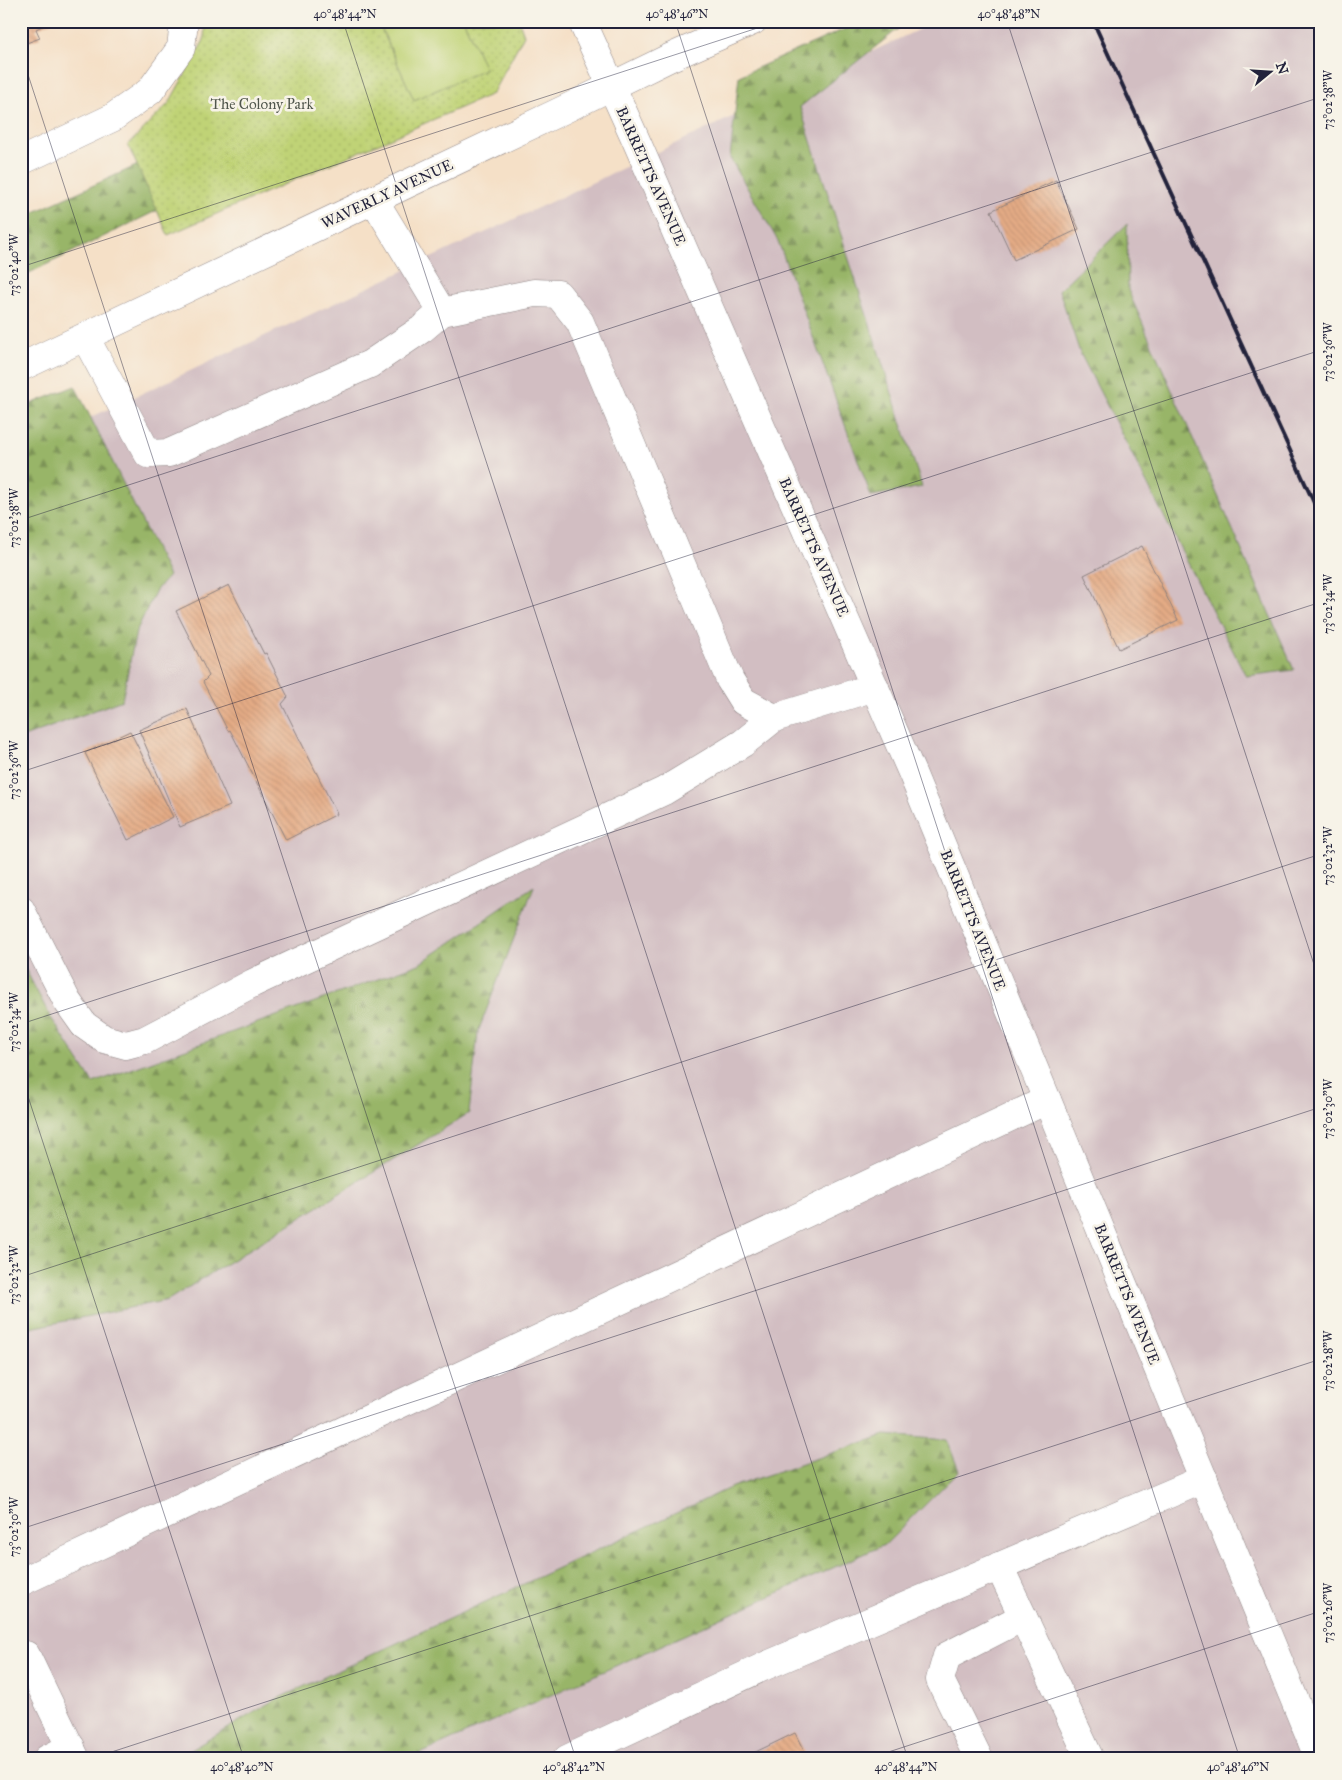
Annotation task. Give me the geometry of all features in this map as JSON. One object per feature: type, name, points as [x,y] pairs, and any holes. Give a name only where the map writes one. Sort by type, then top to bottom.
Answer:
[{"type":"street","points":[[21,161],[112,118],[150,91],[181,48],[184,21]]},
{"type":"street","name":"BARRETTS AVENUE","points":[[582,21],[913,775],[1319,1759]]},
{"type":"street","name":"WAVERLY AVENUE","points":[[21,367],[669,58],[753,21]]},
{"type":"street","points":[[374,200],[442,312]]},
{"type":"street","points":[[84,337],[148,454],[169,454],[370,364],[422,330],[442,312],[534,293],[558,294],[580,322],[730,680],[743,702],[774,718]]},
{"type":"street","points":[[21,910],[67,1001],[84,1025],[104,1040],[126,1045],[145,1040],[253,983],[664,791],[743,743],[774,718],[875,687]]},
{"type":"street","points":[[21,1582],[1047,1100]]},
{"type":"street","points":[[567,1759],[764,1666],[1204,1480]]},
{"type":"street","points":[[999,1566],[1090,1759]]},
{"type":"street","points":[[979,1759],[940,1680],[947,1656],[1023,1617]]},
{"type":"street","points":[[21,1658],[26,1655],[65,1755]]},
{"type":"shaded area","points":[[937,21],[1321,21],[1321,1759],[21,1759],[21,450]]},
{"type":"green space","name":"The Colony Park","points":[[205,21],[519,21],[524,35],[492,94],[168,235],[128,145],[169,103],[204,40]]},
{"type":"green space","points":[[378,21],[464,21],[485,69],[414,100]]},
{"type":"green space","points":[[863,21],[908,21],[800,107],[922,487],[871,496],[778,241],[730,158],[739,76]]},
{"type":"green space","points":[[304,90],[334,124],[21,277],[21,218]]},
{"type":"green space","points":[[1127,224],[1128,290],[1294,670],[1246,676],[1080,353],[1059,290]]},
{"type":"green space","points":[[75,386],[169,576],[156,590],[136,632],[122,700],[21,738],[21,408]]},
{"type":"green space","points":[[534,886],[478,1032],[469,1113],[168,1300],[21,1330],[21,961],[50,1016],[93,1083],[419,964]]},
{"type":"green space","points":[[885,1435],[947,1440],[959,1471],[886,1544],[409,1759],[185,1759],[187,1752],[277,1699],[732,1487]]},
{"type":"building","points":[[21,21],[53,21],[36,29],[40,38],[21,45]]},
{"type":"building","points":[[1056,180],[1079,229],[1014,260],[991,211]]},
{"type":"building","points":[[1142,546],[1178,620],[1119,649],[1084,575]]},
{"type":"building","points":[[229,585],[288,697],[282,704],[337,814],[286,840],[230,730],[228,731],[203,682],[209,676],[176,611]]},
{"type":"building","points":[[187,709],[230,806],[180,827],[139,730]]},
{"type":"building","points":[[130,731],[173,817],[128,840],[85,753]]},
{"type":"building","points":[[795,1733],[808,1759],[741,1759]]},
{"type":"railway","points":[[1093,21],[1321,518]]}]
